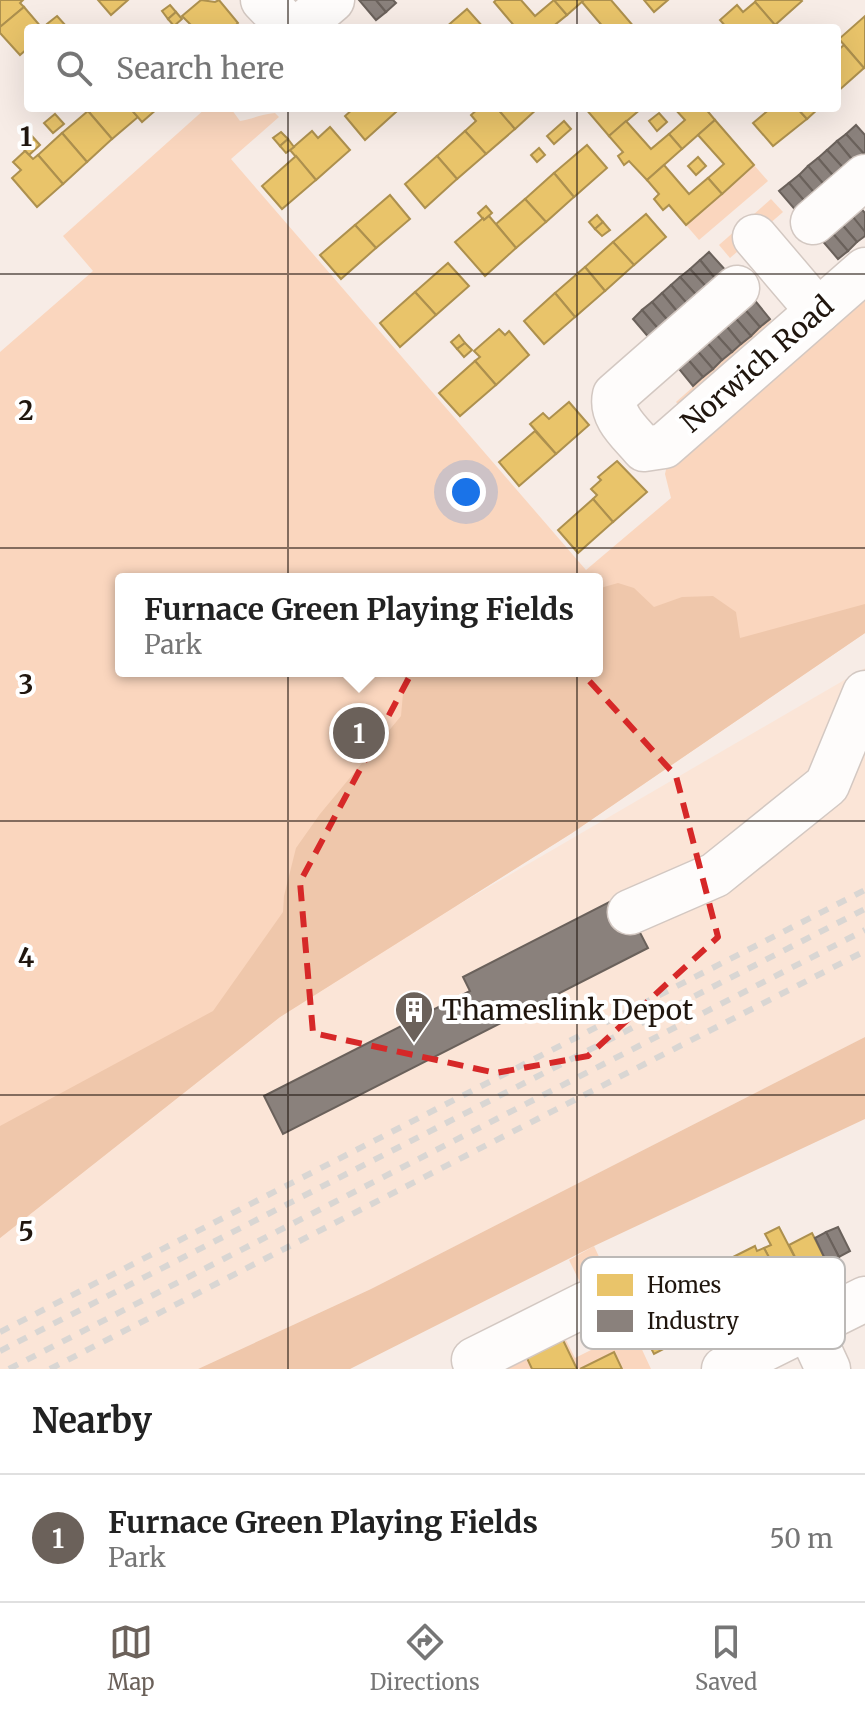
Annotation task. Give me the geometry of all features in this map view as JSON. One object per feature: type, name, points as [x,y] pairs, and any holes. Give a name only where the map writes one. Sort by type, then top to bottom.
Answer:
[{"type":"street","points":[[263,0],[286,24]]},
{"type":"street","points":[[304,24],[332,0]]},
{"type":"street","points":[[813,222],[865,177]]},
{"type":"street","points":[[755,237],[818,311]]},
{"type":"street","name":"Norwich Road","points":[[737,288],[615,395],[617,417],[644,449],[664,446],[865,270]]},
{"type":"street","points":[[630,912],[715,875],[827,785],[865,693]]},
{"type":"street","points":[[845,1309],[865,1299]]},
{"type":"street","points":[[469,1366],[581,1307]]},
{"type":"street","points":[[724,1369],[765,1349]]},
{"type":"street","points":[[819,1349],[828,1369]]},
{"type":"highlighted area","points":[[572,662],[676,776],[718,937],[588,1056],[496,1073],[313,1033],[300,882],[412,672]]},
{"type":"shaded area","points":[[202,112],[233,112],[240,121],[275,113],[279,117],[231,159],[586,570],[671,498],[665,474],[668,461],[865,287],[865,633],[572,833],[280,1017],[0,1238],[0,352],[93,271],[63,236]]},
{"type":"shaded area","points":[[754,165],[768,181],[699,240],[686,225]]},
{"type":"shaded area","points":[[771,199],[783,212],[730,258],[719,245]]},
{"type":"shaded area","points":[[770,319],[776,327],[683,410],[676,402]]},
{"type":"shaded area","points":[[618,583],[634,588],[654,607],[682,597],[713,596],[736,612],[740,638],[865,604],[865,633],[572,833],[280,1017],[0,1238],[0,1126],[213,1011],[283,912],[296,848],[401,716],[404,677],[603,677],[603,587]]},
{"type":"shaded area","points":[[865,668],[865,1037],[371,1289],[198,1369],[0,1369],[0,1238],[280,1017],[408,934]]},
{"type":"shaded area","points":[[865,1037],[865,1119],[594,1246],[350,1369],[198,1369],[371,1289]]},
{"type":"shaded area","points":[[594,1246],[599,1257],[581,1257],[581,1284],[569,1260]]},
{"type":"shaded area","points":[[563,1334],[575,1358],[593,1349],[642,1349],[651,1369],[622,1369],[614,1353],[580,1369],[526,1356],[532,1369],[505,1369],[510,1362]]},
{"type":"building: Homes","points":[[0,0],[23,0],[20,3],[24,7],[0,27]]},
{"type":"building: Homes","points":[[98,0],[128,0],[111,15]]},
{"type":"building: Homes","points":[[201,0],[219,0],[238,23],[190,24],[182,16]]},
{"type":"building: Homes","points":[[521,0],[535,16],[554,0],[567,15],[556,24],[513,24],[494,2]]},
{"type":"building: Homes","points":[[554,0],[584,0],[567,15]]},
{"type":"building: Homes","points":[[611,0],[632,24],[601,24],[582,2]]},
{"type":"building: Homes","points":[[644,0],[668,0],[654,12]]},
{"type":"building: Homes","points":[[756,0],[802,1],[776,24]]},
{"type":"building: Homes","points":[[755,2],[774,24],[724,24],[720,20],[737,5],[743,12]]},
{"type":"building: Homes","points":[[170,5],[176,12],[168,19],[162,11]]},
{"type":"building: Homes","points":[[24,7],[39,24],[24,24],[24,52],[20,55],[0,33],[0,27]]},
{"type":"building: Homes","points":[[467,9],[480,24],[450,24]]},
{"type":"building: Homes","points":[[176,12],[182,19],[172,24],[168,19]]},
{"type":"building: Homes","points":[[57,16],[64,24],[47,24]]},
{"type":"building: Homes","points":[[865,16],[864,68],[841,41],[841,37]]},
{"type":"building: Homes","points":[[844,45],[864,68],[841,88],[841,48]]},
{"type":"building: Homes","points":[[89,112],[134,112],[138,117],[112,139]]},
{"type":"building: Homes","points":[[89,112],[112,139],[87,162],[62,133]]},
{"type":"building: Homes","points":[[133,112],[154,112],[142,122]]},
{"type":"building: Homes","points":[[350,112],[396,112],[365,140],[345,116]]},
{"type":"building: Homes","points":[[474,112],[500,112],[515,129],[486,154],[465,131],[476,121],[471,115]]},
{"type":"building: Homes","points":[[500,112],[534,112],[515,129]]},
{"type":"building: Homes","points":[[588,112],[637,112],[609,136]]},
{"type":"building: Homes","points":[[678,112],[708,112],[715,120],[682,149],[669,134],[685,120]]},
{"type":"building: Homes","points":[[766,112],[801,112],[807,119],[773,146],[753,123]]},
{"type":"building: Homes","points":[[801,112],[815,112],[807,119]]},
{"type":"building: Homes","points":[[659,113],[667,122],[657,131],[649,121]]},
{"type":"building: Homes","points":[[55,114],[64,124],[53,133],[44,123]]},
{"type":"building: Homes","points":[[715,120],[754,165],[722,194],[708,178],[724,164],[698,135]]},
{"type":"building: Homes","points":[[564,121],[571,129],[554,144],[547,136]]},
{"type":"building: Homes","points":[[626,121],[651,149],[669,134],[682,149],[647,180],[629,161],[624,165],[618,156],[623,152],[609,136]]},
{"type":"building: Homes","points":[[330,127],[350,150],[316,180],[290,150],[312,131],[318,138]]},
{"type":"building: Homes","points":[[465,131],[486,154],[457,179],[437,156]]},
{"type":"building: Homes","points":[[281,132],[288,139],[280,146],[273,138]]},
{"type":"building: Homes","points":[[62,133],[87,162],[63,184],[38,155]]},
{"type":"building: Homes","points":[[31,135],[40,145],[29,155],[20,145]]},
{"type":"building: Homes","points":[[288,139],[294,147],[286,153],[280,146]]},
{"type":"building: Homes","points":[[587,145],[607,168],[574,197],[554,173]]},
{"type":"building: Homes","points":[[539,148],[545,155],[537,162],[531,155]]},
{"type":"building: Homes","points":[[25,151],[33,159],[38,155],[63,184],[37,207],[12,178],[21,170],[13,162]]},
{"type":"building: Homes","points":[[296,156],[316,180],[282,209],[262,186]]},
{"type":"building: Homes","points":[[437,156],[457,179],[425,208],[405,184]]},
{"type":"building: Homes","points":[[698,157],[706,166],[696,175],[688,166]]},
{"type":"building: Homes","points":[[664,165],[689,194],[708,178],[722,194],[686,225],[669,205],[663,210],[654,199],[659,194],[647,180]]},
{"type":"building: Homes","points":[[554,173],[574,197],[546,222],[525,199]]},
{"type":"building: Homes","points":[[390,195],[410,219],[376,248],[355,225]]},
{"type":"building: Homes","points":[[525,199],[546,222],[516,248],[496,224]]},
{"type":"building: Homes","points":[[486,206],[492,213],[484,220],[478,213]]},
{"type":"building: Homes","points":[[646,214],[666,237],[634,265],[613,242]]},
{"type":"building: Homes","points":[[597,215],[603,222],[595,229],[589,222]]},
{"type":"building: Homes","points":[[489,216],[516,248],[485,276],[455,242]]},
{"type":"building: Homes","points":[[603,222],[610,230],[602,236],[595,229]]},
{"type":"building: Homes","points":[[355,225],[376,248],[341,279],[320,255]]},
{"type":"building: Homes","points":[[613,242],[634,265],[605,291],[585,267]]},
{"type":"building: Homes","points":[[448,263],[469,286],[436,315],[415,292]]},
{"type":"building: Homes","points":[[585,267],[605,291],[575,317],[555,293]]},
{"type":"building: Homes","points":[[415,292],[436,315],[400,347],[380,323]]},
{"type":"building: Homes","points":[[555,293],[575,317],[544,344],[524,321]]},
{"type":"building: Homes","points":[[499,329],[505,335],[509,331],[529,355],[496,385],[475,361],[480,357],[474,351]]},
{"type":"building: Homes","points":[[459,335],[465,343],[457,349],[451,342]]},
{"type":"building: Homes","points":[[465,343],[472,350],[464,357],[457,349]]},
{"type":"building: Homes","points":[[475,361],[496,385],[460,416],[439,393]]},
{"type":"building: Homes","points":[[569,402],[589,425],[556,454],[530,424],[543,413],[549,419]]},
{"type":"building: Homes","points":[[535,431],[556,454],[519,486],[499,462]]},
{"type":"building: Homes","points":[[617,461],[647,492],[613,522],[593,499],[597,495],[591,489],[601,480],[598,477]]},
{"type":"building: Homes","points":[[593,499],[613,522],[578,553],[558,530]]},
{"type":"building: Homes","points":[[779,1227],[795,1257],[769,1257],[764,1248],[771,1245],[765,1234]]},
{"type":"building: Homes","points":[[812,1233],[824,1257],[795,1257],[789,1245]]},
{"type":"building: Homes","points":[[755,1246],[757,1251],[764,1248],[769,1257],[733,1257]]},
{"type":"building: Homes","points":[[562,1338],[577,1369],[532,1369],[526,1356]]},
{"type":"building: Homes","points":[[614,1352],[622,1369],[580,1369]]},
{"type":"building: Industry","points":[[359,0],[376,0],[386,12],[376,20]]},
{"type":"building: Industry","points":[[376,0],[393,0],[396,3],[386,12]]},
{"type":"building: Industry","points":[[856,125],[865,135],[865,155],[846,134]]},
{"type":"building: Industry","points":[[846,134],[865,155],[855,163],[837,141]]},
{"type":"building: Industry","points":[[837,141],[855,163],[846,171],[827,150]]},
{"type":"building: Industry","points":[[827,150],[846,171],[836,179],[818,158]]},
{"type":"building: Industry","points":[[818,158],[836,179],[827,188],[808,166]]},
{"type":"building: Industry","points":[[808,166],[827,188],[817,196],[799,175]]},
{"type":"building: Industry","points":[[799,175],[817,196],[807,204],[789,183]]},
{"type":"building: Industry","points":[[789,183],[807,204],[798,213],[779,191]]},
{"type":"building: Industry","points":[[858,205],[865,213],[865,232],[849,212]]},
{"type":"building: Industry","points":[[849,212],[865,232],[865,236],[857,242],[839,221]]},
{"type":"building: Industry","points":[[839,221],[857,242],[848,251],[829,229]]},
{"type":"building: Industry","points":[[829,229],[848,251],[838,259],[820,238]]},
{"type":"building: Industry","points":[[709,252],[728,273],[718,282],[700,260]]},
{"type":"building: Industry","points":[[700,260],[718,282],[709,290],[690,269]]},
{"type":"building: Industry","points":[[690,269],[709,290],[699,298],[680,277]]},
{"type":"building: Industry","points":[[680,277],[699,298],[690,307],[671,285]]},
{"type":"building: Industry","points":[[671,285],[690,307],[680,315],[662,293]]},
{"type":"building: Industry","points":[[662,293],[680,315],[670,323],[652,302]]},
{"type":"building: Industry","points":[[752,297],[770,319],[760,327],[742,306]]},
{"type":"building: Industry","points":[[652,302],[670,323],[661,332],[642,310]]},
{"type":"building: Industry","points":[[742,306],[760,327],[751,336],[732,314]]},
{"type":"building: Industry","points":[[642,310],[661,332],[651,340],[633,319]]},
{"type":"building: Industry","points":[[732,314],[751,336],[741,344],[723,322]]},
{"type":"building: Industry","points":[[723,322],[741,344],[732,352],[713,331]]},
{"type":"building: Industry","points":[[713,331],[732,352],[722,360],[704,339]]},
{"type":"building: Industry","points":[[704,339],[722,360],[713,369],[694,347]]},
{"type":"building: Industry","points":[[694,347],[713,369],[703,377],[685,356]]},
{"type":"building: Industry","points":[[685,356],[703,377],[693,386],[675,364]]},
{"type":"building: Industry","name":"Thameslink Depot","points":[[621,896],[648,948],[283,1134],[264,1096],[470,991],[463,977]]},
{"type":"building: Industry","points":[[838,1227],[850,1251],[839,1257],[826,1232]]},
{"type":"building: Industry","points":[[826,1232],[839,1257],[824,1257],[815,1238]]},
{"type":"railway","points":[[0,1332],[865,890]]},
{"type":"railway","points":[[0,1351],[865,909]]},
{"type":"railway","points":[[9,1369],[865,930]]},
{"type":"railway","points":[[50,1369],[865,951]]},
{"type":"place","name":"Furnace Green Playing Fields","points":[[359,733]]},
{"type":"place","name":"Thameslink Depot","points":[[414,1044]]}]
